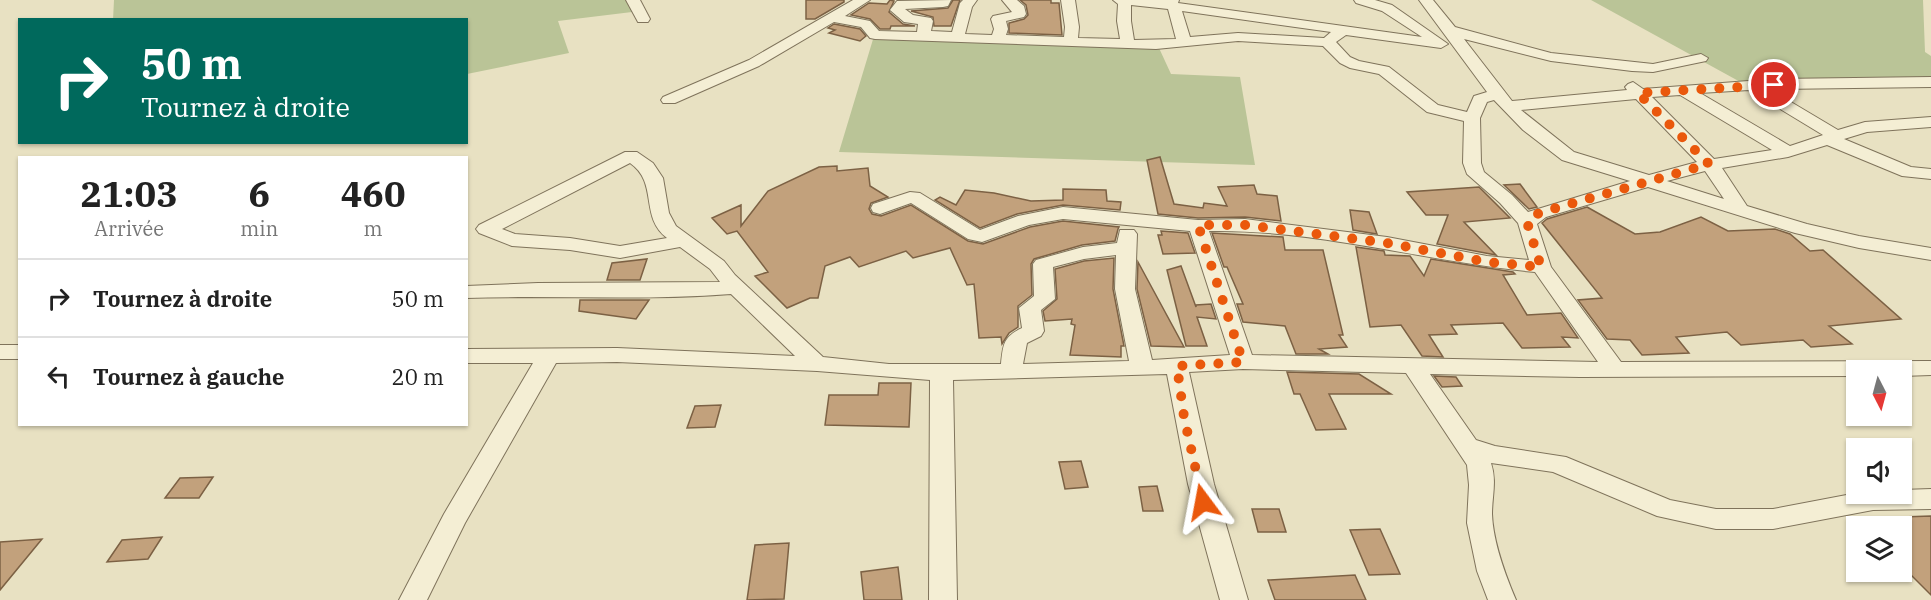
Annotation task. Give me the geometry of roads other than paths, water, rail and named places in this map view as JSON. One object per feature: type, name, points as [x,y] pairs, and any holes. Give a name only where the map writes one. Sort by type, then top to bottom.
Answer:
[{"type":"street","points":[[633,0],[643,18]]},
{"type":"street","points":[[669,100],[754,63],[863,0]]},
{"type":"street","points":[[884,4],[910,5],[914,2],[940,4],[944,0]]},
{"type":"street","points":[[957,38],[965,6],[970,0]]},
{"type":"street","points":[[998,39],[1001,29],[998,19],[1019,14],[1017,6],[1009,0]]},
{"type":"street","points":[[1068,0],[1072,27],[1070,42]]},
{"type":"street","points":[[1120,0],[1173,4],[1225,14],[1343,30],[1446,37],[1492,43],[1551,57],[1608,64],[1653,68],[1701,58]]},
{"type":"street","points":[[1125,0],[1124,21],[1128,44]]},
{"type":"street","points":[[1361,0],[1387,8],[1446,37],[1474,63],[1497,94],[1537,133],[1568,156],[1802,229],[1859,242],[1931,254]]},
{"type":"street","points":[[1426,0],[1446,37]]},
{"type":"street","points":[[884,4],[909,18],[926,21],[923,35],[957,38]]},
{"type":"street","points":[[1173,4],[1184,42]]},
{"type":"street","points":[[1225,14],[1233,38]]},
{"type":"street","points":[[834,18],[865,24],[875,35],[1128,44],[1233,38],[1327,42],[1343,30]]},
{"type":"street","points":[[1327,42],[1346,60],[1355,65],[1384,70],[1433,109],[1472,118]]},
{"type":"street","points":[[1608,64],[1709,164],[1739,208]]},
{"type":"street","points":[[1511,106],[1638,93],[1752,85],[1931,81]]},
{"type":"street","points":[[1752,85],[1831,137],[1908,172],[1931,174]]},
{"type":"street","points":[[1685,91],[1788,152]]},
{"type":"street","points":[[1497,94],[1480,99],[1472,118],[1472,164],[1476,174],[1506,198],[1527,222],[1541,267],[1615,370]]},
{"type":"street","points":[[1527,222],[1539,213],[1709,164],[1788,152],[1865,127],[1931,122]]},
{"type":"street","points":[[681,241],[620,252],[570,244],[512,240],[486,229],[631,156],[647,167],[654,178],[660,213],[668,229],[681,241],[717,265],[817,363]]},
{"type":"street","points":[[880,208],[910,196],[914,197],[975,235],[982,236],[1025,220],[1063,213],[1198,225],[1256,226],[1387,243],[1487,262],[1541,267]]},
{"type":"street","points":[[1128,219],[1125,289],[1142,367]]},
{"type":"street","points":[[1198,225],[1243,362]]},
{"type":"street","points":[[1011,372],[1017,339],[1033,331],[1030,308],[1045,299],[1043,264],[1083,253],[1126,249]]},
{"type":"street","points":[[468,292],[538,289],[702,290],[738,287]]},
{"type":"street","points":[[0,352],[18,352]]},
{"type":"street","points":[[468,356],[616,355],[817,363],[941,374],[1243,362],[1615,370],[1931,368]]},
{"type":"street","points":[[413,600],[453,521],[548,356]]},
{"type":"street","points":[[1412,365],[1479,464],[1484,479],[1479,515],[1495,586],[1502,600]]},
{"type":"street","points":[[1177,366],[1184,417],[1203,502],[1234,600]]},
{"type":"street","points":[[941,374],[943,600]]},
{"type":"street","points":[[1466,446],[1495,455],[1557,463],[1666,509],[1716,519],[1773,519],[1873,500],[1931,498]]}]
